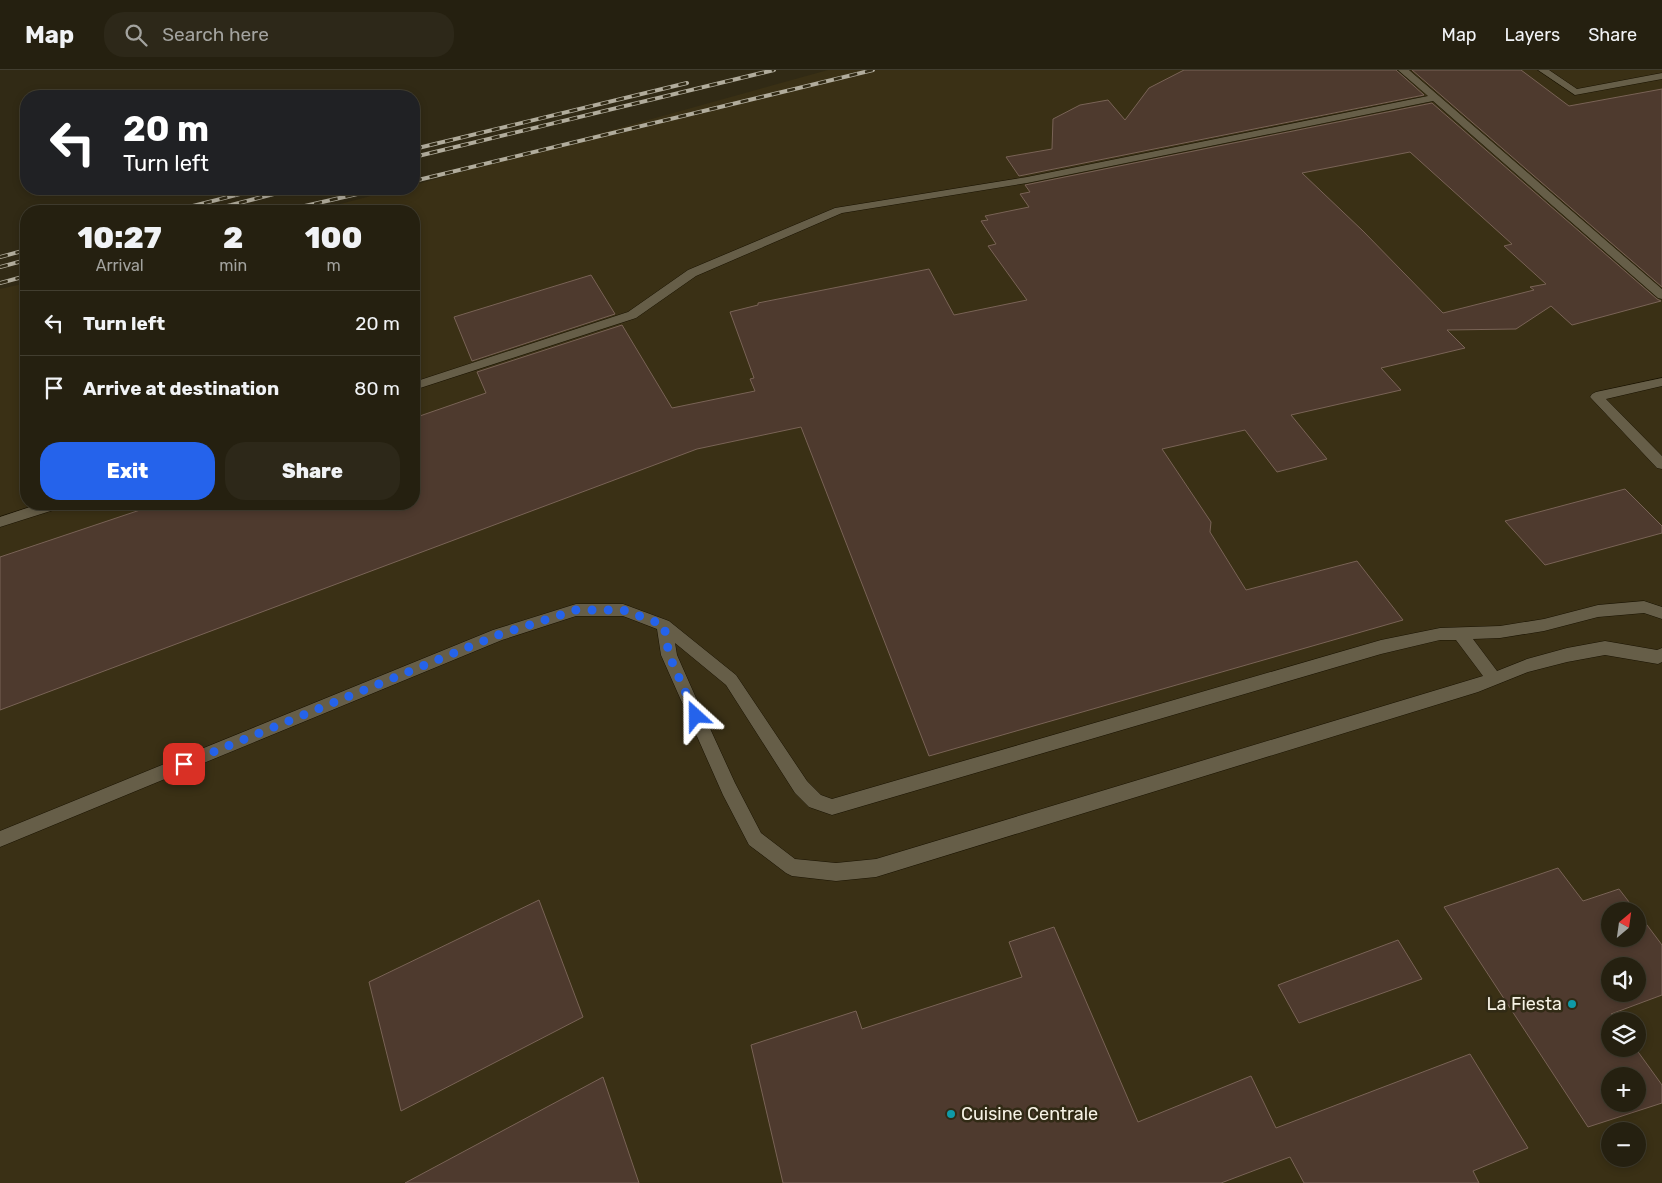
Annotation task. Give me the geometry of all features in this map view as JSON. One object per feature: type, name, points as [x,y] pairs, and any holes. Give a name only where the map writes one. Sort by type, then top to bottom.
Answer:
[{"type":"lane","points":[[1403,70],[1662,295]]},
{"type":"lane","points":[[1543,70],[1575,92],[1662,76]]},
{"type":"lane","points":[[420,384],[632,315],[692,273],[839,210],[1027,180],[1434,98]]},
{"type":"lane","points":[[1662,382],[1596,397],[1662,464]]},
{"type":"lane","points":[[0,522],[37,510]]},
{"type":"lane","points":[[0,839],[498,635],[576,610],[623,610],[664,625],[731,680],[801,788],[815,801],[832,807],[1381,647],[1440,634],[1500,632],[1544,625],[1598,611],[1644,607],[1662,613]]},
{"type":"lane","points":[[664,625],[669,655],[729,789],[755,839],[792,867],[836,872],[876,868],[1567,655],[1605,648],[1658,657],[1662,655]]},
{"type":"lane","points":[[1460,633],[1494,678]]},
{"type":"shaded area","points":[[828,70],[1662,70],[1662,1183],[0,1183],[0,289],[20,284],[20,510],[420,510],[420,205],[336,205],[375,195],[420,195],[420,183]]},
{"type":"building","points":[[1184,70],[1396,70],[1424,95],[1019,176],[1006,157],[1052,149],[1053,119],[1080,105],[1108,100],[1125,120],[1149,88]]},
{"type":"building","points":[[1412,70],[1521,70],[1569,106],[1662,89],[1662,287]]},
{"type":"building","points":[[1432,103],[1661,301],[1572,325],[1551,306],[1516,329],[1447,330],[1465,348],[1381,368],[1401,390],[1291,415],[1327,459],[1277,472],[1245,430],[1162,449],[1211,522],[1210,532],[1246,590],[1357,561],[1403,620],[929,756],[801,427],[697,449],[0,710],[0,557],[140,510],[420,510],[420,416],[486,393],[477,372],[622,325],[672,408],[755,391],[750,379],[754,378],[730,312],[758,305],[758,303],[929,269],[954,315],[1027,300],[988,246],[996,244],[981,221],[988,220],[985,216],[1029,207],[1020,194],[1030,192],[1025,185]],"holes":[[[1410,152],[1512,244],[1504,246],[1546,284],[1530,287],[1534,290],[1443,313],[1363,231],[1302,173]]]},
{"type":"building","points":[[591,275],[615,314],[472,361],[454,317]]},
{"type":"building","points":[[1625,489],[1662,526],[1662,533],[1545,565],[1505,521]]},
{"type":"building","name":"La Fiesta","points":[[1558,868],[1583,901],[1619,889],[1629,902],[1601,902],[1601,948],[1646,948],[1646,924],[1662,945],[1662,995],[1646,1001],[1646,957],[1601,957],[1601,1002],[1643,1002],[1616,1012],[1601,1012],[1601,1057],[1642,1057],[1662,1085],[1662,1103],[1646,1108],[1646,1067],[1601,1067],[1601,1112],[1634,1112],[1588,1127],[1444,907]]},
{"type":"building","points":[[539,900],[583,1017],[401,1111],[369,982]]},
{"type":"building","name":"Cuisine Centrale","points":[[1054,927],[1138,1122],[1251,1076],[1276,1128],[1470,1054],[1528,1148],[1473,1171],[1479,1183],[1304,1183],[1290,1157],[1221,1183],[783,1183],[751,1045],[856,1011],[862,1029],[1022,977],[1009,942]]},
{"type":"building","points":[[1398,940],[1422,979],[1299,1023],[1278,985]]},
{"type":"building","points":[[603,1077],[639,1183],[405,1183]]},
{"type":"railway","points":[[420,156],[774,70]]},
{"type":"railway","points":[[420,180],[873,70]]},
{"type":"railway","points":[[420,148],[687,83]]},
{"type":"railway","points":[[197,205],[236,195]]},
{"type":"railway","points":[[231,205],[270,195]]},
{"type":"railway","points":[[309,205],[353,195]]},
{"type":"railway","points":[[0,257],[20,252]]},
{"type":"railway","points":[[0,267],[20,262]]},
{"type":"railway","points":[[0,283],[20,278]]},
{"type":"place","name":"La Fiesta","points":[[1572,1004]]},
{"type":"place","name":"Cuisine Centrale","points":[[951,1114]]},
{"type":"route","points":[[184,764],[498,635],[576,610],[623,610],[664,625],[669,655],[696,716]]}]
